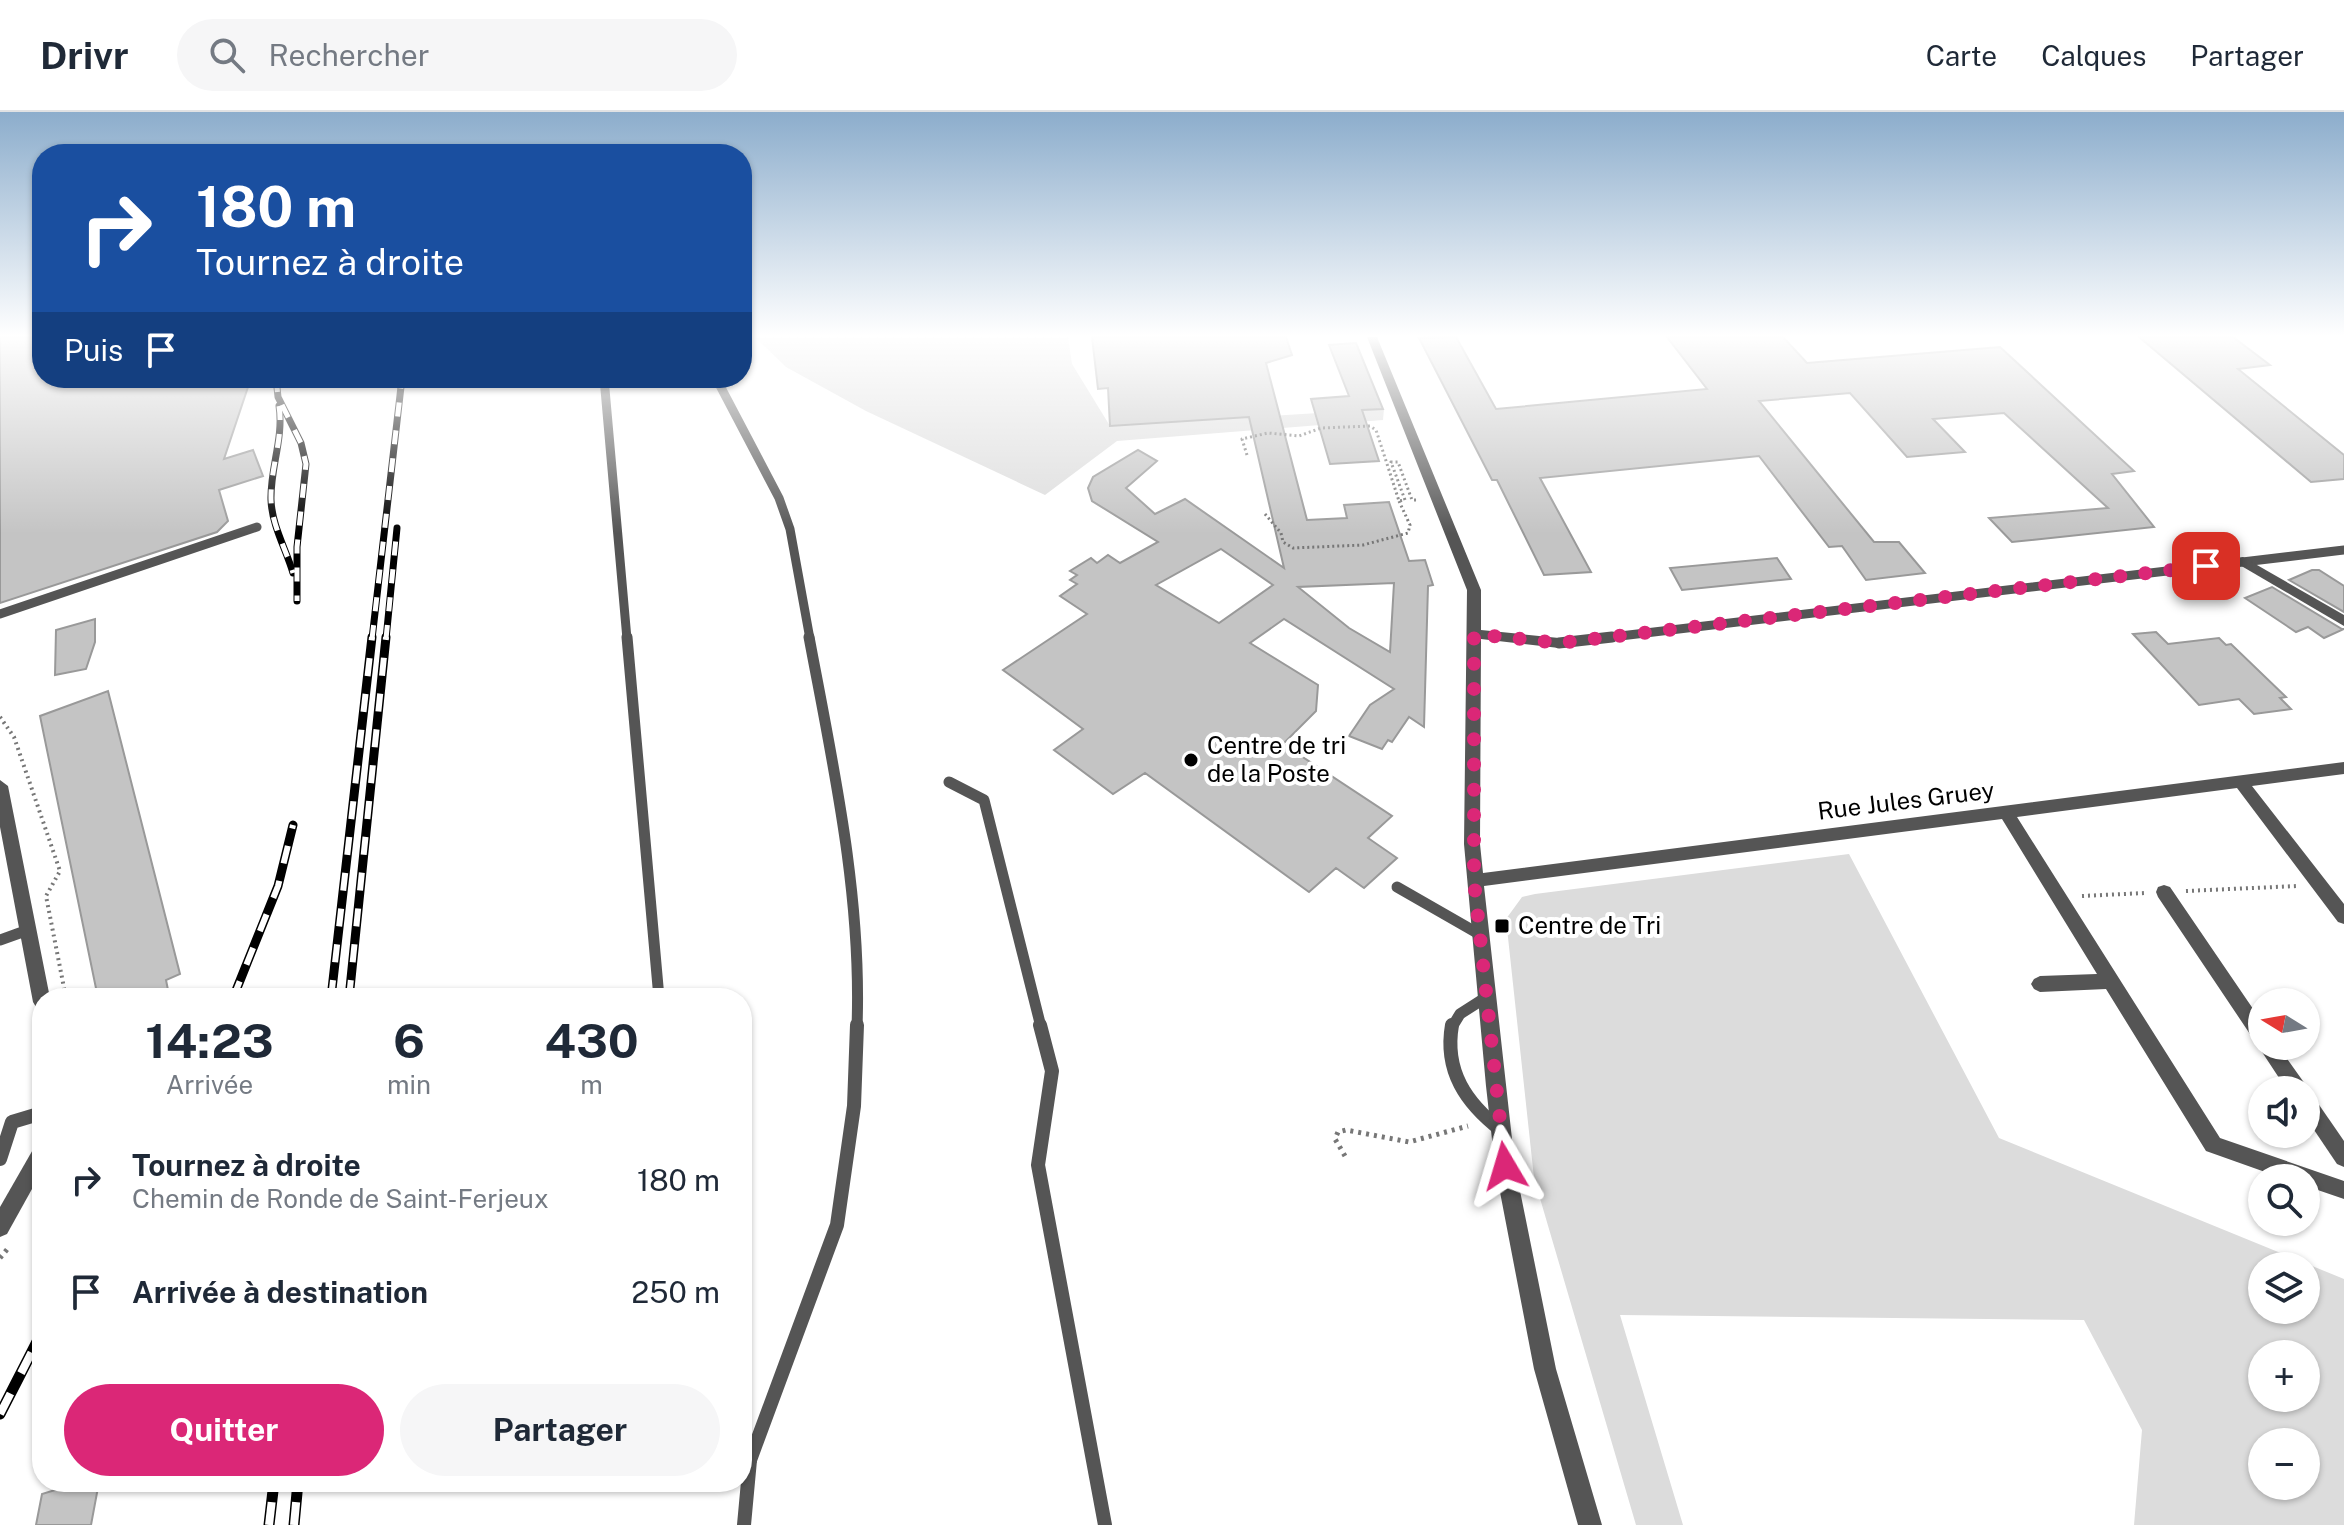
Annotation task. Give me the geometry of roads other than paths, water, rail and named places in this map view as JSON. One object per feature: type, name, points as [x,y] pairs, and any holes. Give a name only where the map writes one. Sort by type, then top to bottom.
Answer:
[{"type":"street","points":[[1399,403],[1474,590],[1474,881],[1501,1130],[1545,1369],[1590,1525]]},
{"type":"street","points":[[2243,561],[2344,621]]},
{"type":"street","points":[[1474,634],[1559,643]]},
{"type":"street","name":"Rue Jules Gruey","points":[[1474,881],[2344,768]]},
{"type":"street","points":[[2240,781],[2344,917]]},
{"type":"street","points":[[0,786],[39,988]]},
{"type":"street","points":[[2006,812],[2213,1145],[2344,1190]]},
{"type":"street","points":[[2164,892],[2248,1016]]},
{"type":"street","points":[[2040,984],[2111,981]]},
{"type":"street","points":[[2320,1123],[2344,1158]]},
{"type":"street","points":[[0,1227],[32,1170]]},
{"type":"lane","points":[[606,403],[658,988]]},
{"type":"lane","points":[[729,403],[779,498],[790,529],[845,834],[859,971],[854,1106],[837,1225],[752,1437]]},
{"type":"lane","points":[[0,614],[257,527]]},
{"type":"lane","points":[[1559,643],[2344,550]]},
{"type":"lane","points":[[949,782],[984,800],[1052,1071],[1038,1165],[1105,1525]]},
{"type":"lane","points":[[1397,887],[1416,901],[1479,934]]},
{"type":"lane","points":[[0,940],[28,930]]},
{"type":"lane","points":[[1485,998],[1454,1020],[1451,1034],[1456,1079],[1469,1106],[1501,1130]]},
{"type":"lane","points":[[0,1159],[12,1122],[32,1116]]},
{"type":"lane","points":[[744,1525],[745,1492]]},
{"type":"railway","points":[[281,403],[301,443],[306,464],[297,547],[297,601]]},
{"type":"railway","points":[[372,639],[399,403]]},
{"type":"railway","points":[[279,406],[280,430],[271,500],[293,573]]},
{"type":"railway","points":[[386,639],[397,528]]},
{"type":"railway","points":[[332,988],[372,637]]},
{"type":"railway","points":[[350,988],[386,637]]},
{"type":"railway","points":[[237,988],[278,886],[293,825]]},
{"type":"railway","points":[[0,1414],[32,1352]]},
{"type":"railway","points":[[269,1525],[273,1492]]},
{"type":"railway","points":[[294,1525],[297,1492]]},
{"type":"place","name":"Centre de tri de la Poste","points":[[1191,760]]},
{"type":"place","name":"Centre de Tri","points":[[1502,926]]}]
